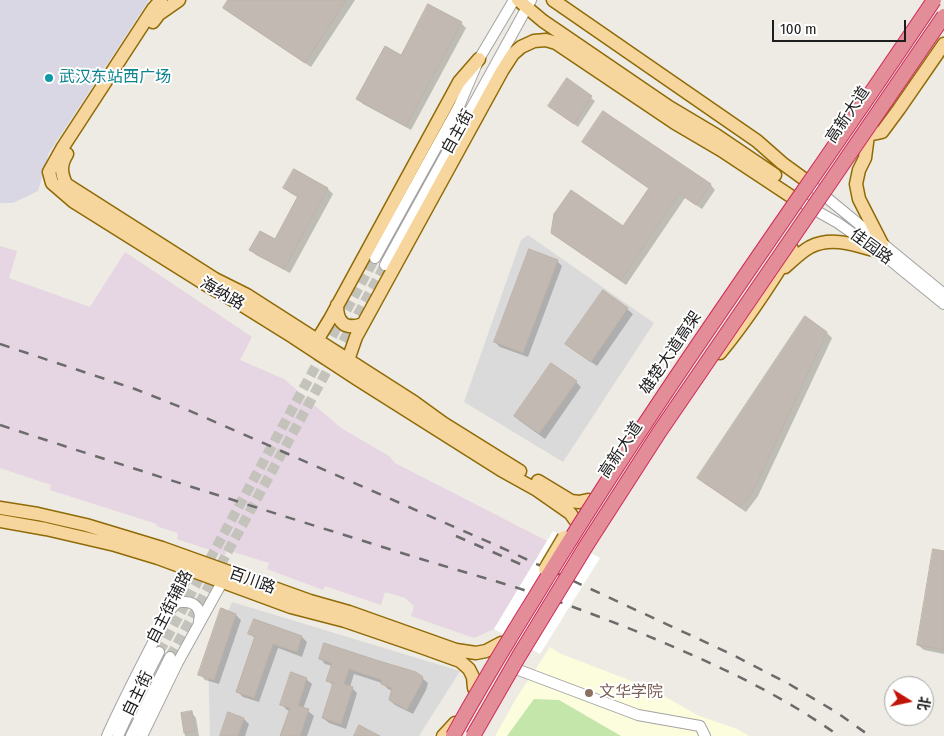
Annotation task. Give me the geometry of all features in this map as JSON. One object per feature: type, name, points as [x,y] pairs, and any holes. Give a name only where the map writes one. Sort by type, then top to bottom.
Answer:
[{"type":"highway","name":"雄楚大道高架","points":[[454,730],[570,539],[646,422],[934,0]]},
{"type":"highway","points":[[473,736],[576,563],[660,431],[944,16]]},
{"type":"main road","name":"海纳路","points":[[161,0],[153,9],[62,147],[49,172],[52,183],[74,202],[208,286],[314,344]]},
{"type":"main road","name":"海纳路","points":[[179,0],[159,14],[68,150],[61,167],[66,184],[215,279],[247,295],[314,344],[501,470],[536,490],[570,513],[575,520]]},
{"type":"main road","points":[[553,0],[757,140],[804,180]]},
{"type":"main road","name":"高新大道","points":[[448,736],[454,730],[474,688],[503,639],[588,500],[927,0]]},
{"type":"main road","points":[[523,2],[543,21],[774,174],[792,197]]},
{"type":"main road","name":"高新大道","points":[[478,736],[516,669],[664,433],[711,364],[741,327],[825,197],[944,23]]},
{"type":"main road","points":[[345,364],[356,337],[502,72],[513,54],[521,47],[534,41],[546,40],[556,43],[675,123],[721,150],[792,197]]},
{"type":"main road","points":[[879,247],[859,200],[856,184],[859,170],[865,158],[868,135],[882,132],[944,44]]},
{"type":"main road","points":[[314,344],[337,306],[459,82],[479,59]]},
{"type":"main road","points":[[777,273],[801,253],[816,245],[839,242],[879,247]]},
{"type":"main road","points":[[337,306],[339,319],[344,323],[349,326],[363,324]]},
{"type":"main road","points":[[688,351],[702,344],[709,344],[712,350],[711,364]]},
{"type":"main road","name":"海纳路","points":[[345,364],[414,402],[510,466],[571,501],[588,500]]},
{"type":"main road","name":"百川路","points":[[0,508],[38,514],[102,530],[162,548],[192,565]]},
{"type":"main road","name":"百川路","points":[[0,521],[46,528],[149,556],[192,565],[225,577],[349,612],[465,652],[476,653],[486,651],[503,639]]},
{"type":"main road","name":"百川路","points":[[225,577],[292,608],[346,621],[460,661],[469,668],[473,677],[474,688]]},
{"type":"main road","points":[[443,736],[454,730]]},
{"type":"street","name":"自主街","points":[[375,258],[459,106],[479,59],[523,2]]},
{"type":"street","name":"自主街","points":[[385,265],[470,110],[523,2]]},
{"type":"street","points":[[470,110],[502,72]]},
{"type":"street","name":"佳园路","points":[[804,180],[944,304]]},
{"type":"street","name":"佳园路","points":[[792,197],[879,247],[944,294]]},
{"type":"street","name":"自主街辅路","points":[[107,736],[192,565]]},
{"type":"street","name":"自主街辅路","points":[[142,736],[165,688],[225,577]]},
{"type":"street","points":[[170,611],[177,603],[191,602],[199,610],[198,625]]},
{"type":"street","name":"自主街","points":[[118,736],[160,652]]},
{"type":"street","name":"自主街","points":[[131,736],[170,657]]},
{"type":"street","points":[[516,669],[638,715],[700,726],[705,736]]},
{"type":"shaded area","name":"武汉东站西广场","points":[[0,0],[149,0],[49,153],[38,191],[13,203],[0,203]]},
{"type":"shaded area","points":[[528,235],[654,323],[563,462],[464,402],[521,240]]},
{"type":"shaded area","points":[[0,246],[17,251],[9,278],[90,307],[125,252],[252,337],[240,360],[284,379],[341,428],[389,456],[395,463],[547,541],[494,629],[474,638],[411,616],[414,606],[405,598],[385,592],[381,605],[325,586],[323,590],[267,569],[269,563],[227,550],[225,555],[177,539],[178,533],[156,526],[157,524],[50,490],[51,485],[0,468]]},
{"type":"shaded area","points":[[232,602],[460,671],[419,736],[210,736],[208,659]]},
{"type":"shaded area","name":"文华学院","points":[[550,647],[559,653],[652,689],[697,715],[737,729],[749,736],[495,736],[517,697]]},
{"type":"green space","points":[[534,699],[559,700],[621,736],[507,736]]},
{"type":"pier","points":[[553,531],[600,558],[540,654],[494,629]]},
{"type":"building","points":[[228,0],[346,0],[305,63],[223,8]]},
{"type":"building","points":[[428,4],[462,22],[406,126],[356,99],[385,46],[401,55]]},
{"type":"building","points":[[567,78],[592,96],[574,124],[548,106]]},
{"type":"building","points":[[603,111],[711,184],[696,205],[679,193],[621,280],[551,233],[554,214],[571,190],[623,226],[649,188],[582,142]]},
{"type":"building","points":[[294,169],[328,188],[284,269],[249,250],[260,231],[275,239],[298,196],[283,188]]},
{"type":"building","points":[[529,249],[558,260],[523,353],[494,342]]},
{"type":"building","points":[[603,290],[628,308],[591,362],[565,344]]},
{"type":"building","points":[[805,316],[827,332],[753,491],[740,507],[697,478]]},
{"type":"building","points":[[551,363],[577,381],[539,434],[514,416]]},
{"type":"building","points":[[933,549],[944,551],[944,650],[917,645]]},
{"type":"building","points":[[221,608],[236,614],[214,680],[198,675]]},
{"type":"building","points":[[254,619],[302,636],[297,652],[273,644],[254,698],[236,692],[255,636],[248,634]]},
{"type":"building","points":[[324,643],[416,672],[423,677],[407,710],[389,700],[392,688],[381,684],[382,680],[349,669],[344,684],[353,687],[341,724],[322,718],[333,683],[326,681],[332,663],[319,659]]},
{"type":"building","points":[[291,672],[307,678],[298,706],[309,709],[300,736],[280,736],[290,708],[280,705]]},
{"type":"building","points":[[192,711],[195,731],[184,733],[181,713]]},
{"type":"building","points":[[228,712],[244,718],[238,736],[220,736]]},
{"type":"building","points":[[359,725],[380,736],[354,736]]},
{"type":"tunnel","points":[[159,652],[375,258]]},
{"type":"tunnel","points":[[170,657],[385,265]]},
{"type":"railway","points":[[0,344],[135,389],[188,410],[500,547],[731,654],[789,684],[836,712],[870,736]]},
{"type":"railway","points":[[0,425],[421,559],[525,590],[576,608],[643,634],[744,679],[793,706],[839,736]]},
{"type":"railway","points":[[456,536],[527,567]]},
{"type":"place","name":"武汉东站西广场","points":[[49,78]]},
{"type":"place","name":"文华学院","points":[[589,693]]}]
